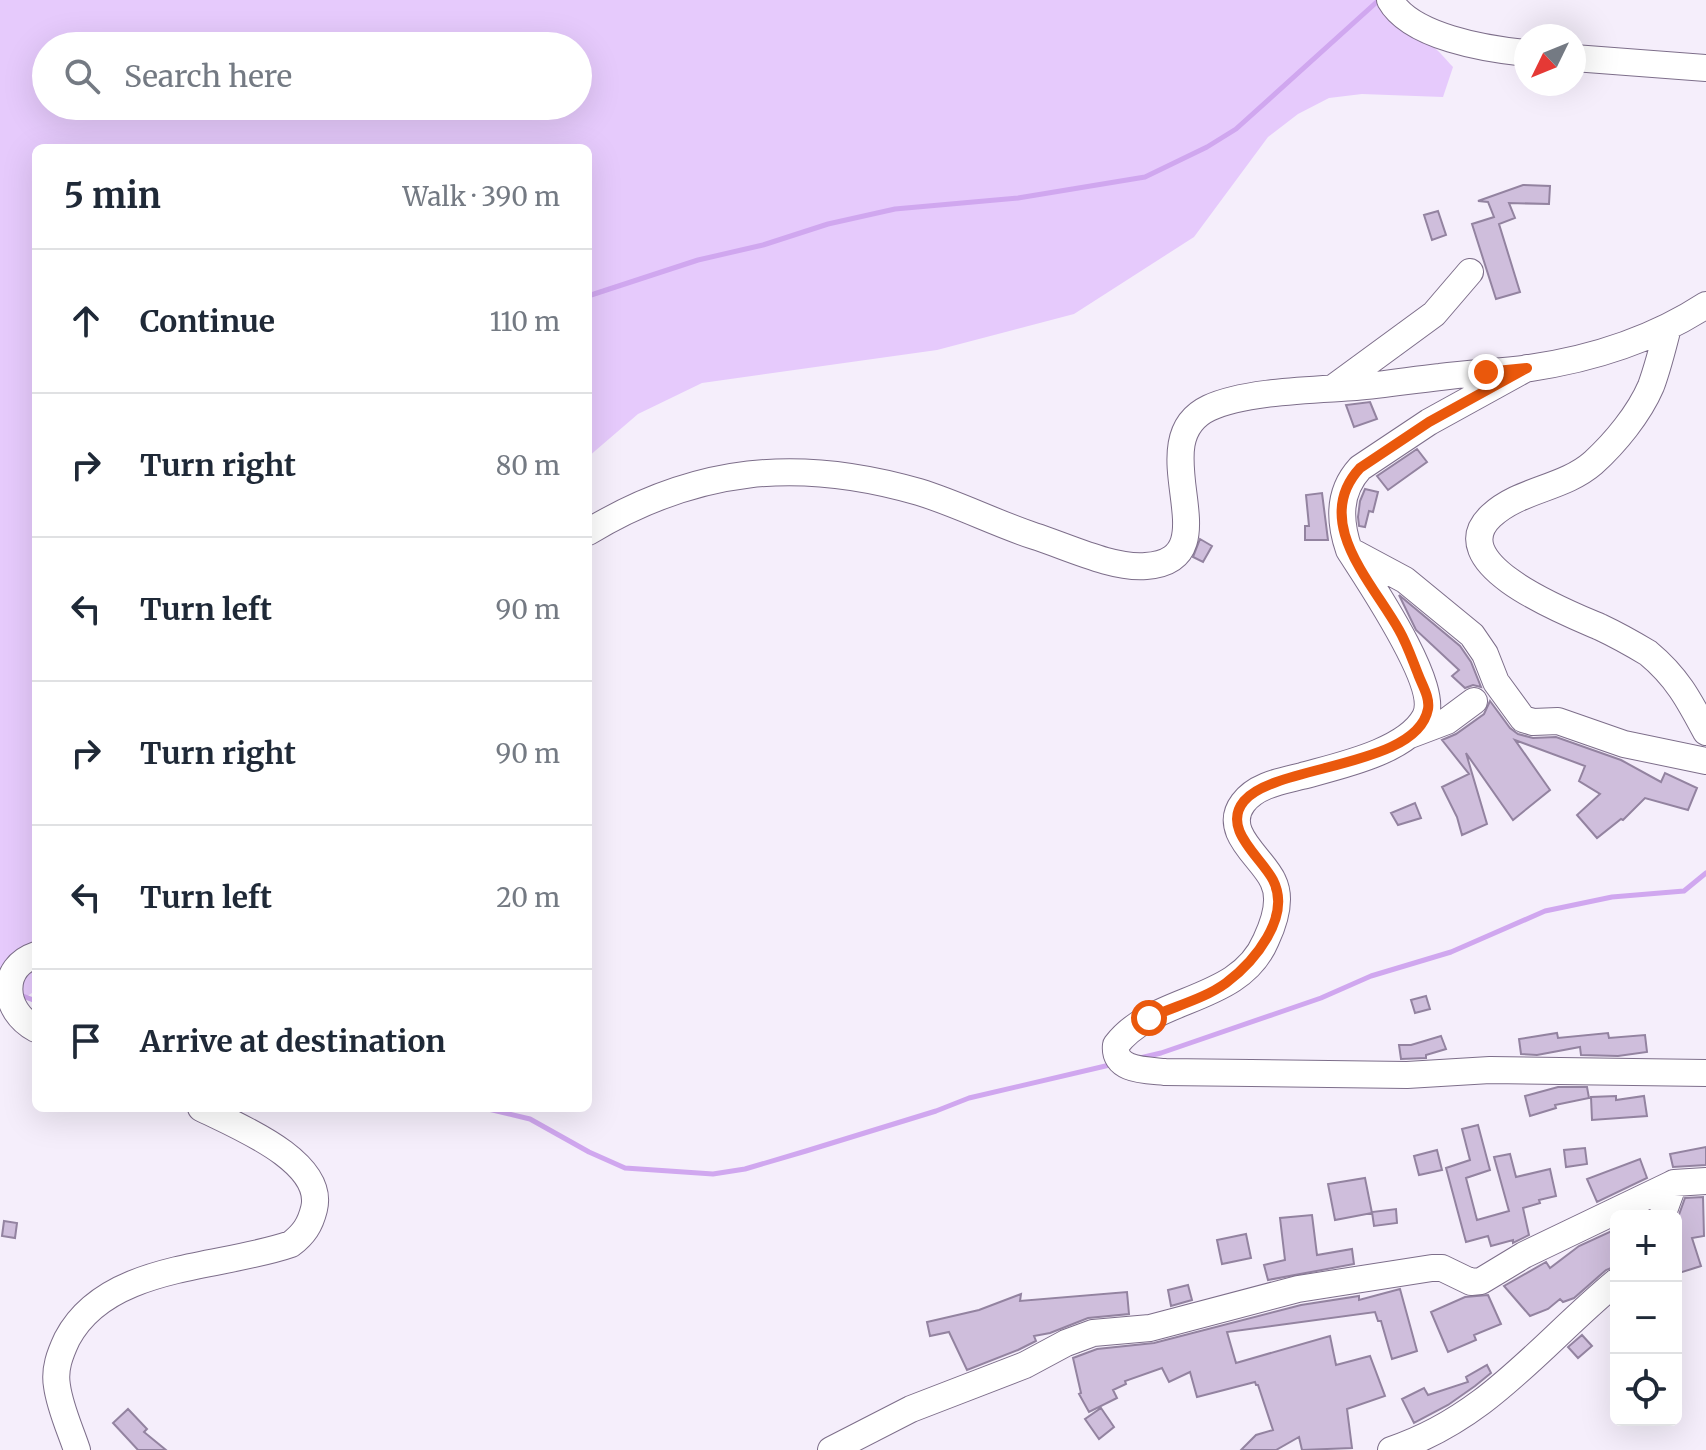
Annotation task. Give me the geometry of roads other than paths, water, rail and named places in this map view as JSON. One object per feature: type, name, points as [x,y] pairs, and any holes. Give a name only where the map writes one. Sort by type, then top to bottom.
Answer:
[{"type":"street","points":[[1390,1],[1424,29],[1457,41],[1514,51]]},
{"type":"street","points":[[1586,59],[1706,68]]},
{"type":"street","points":[[1333,388],[1434,314],[1470,272]]},
{"type":"street","points":[[592,530],[642,503],[675,491],[752,474],[807,471],[918,492],[1075,549],[1126,565],[1146,566],[1178,555],[1184,543],[1187,513],[1181,484],[1182,437],[1194,418],[1218,404],[1247,396],[1527,368],[1592,355],[1668,327],[1706,305]]},
{"type":"street","points":[[1668,327],[1650,386],[1632,418],[1594,462],[1574,477],[1515,500],[1488,518],[1482,529],[1481,544],[1482,554],[1506,578],[1656,659],[1676,678],[1706,732]]},
{"type":"street","points":[[1410,735],[1426,715],[1429,706],[1427,697],[1400,631],[1349,550],[1342,524],[1342,507],[1351,477],[1429,422],[1527,368]]},
{"type":"street","points":[[1349,550],[1405,580],[1472,635],[1485,654],[1496,682],[1523,719],[1533,722],[1558,721],[1624,744],[1706,761]]},
{"type":"street","points":[[1474,701],[1447,721],[1373,754],[1278,782],[1244,801],[1237,818],[1238,830],[1273,881],[1276,891],[1274,919],[1266,941],[1250,963],[1213,991],[1159,1013],[1129,1031],[1116,1045],[1116,1056],[1136,1069],[1165,1072],[1407,1075],[1517,1070],[1706,1073]]},
{"type":"street","points":[[32,957],[11,970],[5,995],[11,1010],[32,1026]]},
{"type":"street","points":[[77,1450],[60,1398],[57,1369],[60,1353],[82,1318],[108,1297],[137,1282],[291,1244],[303,1234],[311,1218],[315,1193],[301,1168],[272,1146],[208,1112]]},
{"type":"street","points":[[831,1450],[911,1409],[1025,1365],[1066,1343],[1093,1333],[1150,1328],[1298,1289],[1432,1268],[1442,1268],[1471,1282],[1481,1281],[1524,1255],[1674,1183],[1706,1181]]},
{"type":"street","points":[[1664,1210],[1674,1183]]},
{"type":"street","points":[[1391,1450],[1424,1437],[1498,1391],[1610,1288]]},
{"type":"waterway","points":[[592,295],[698,260],[895,209],[1018,198],[1145,177],[1236,129],[1379,0]]},
{"type":"waterway","points":[[1140,1058],[1321,998],[1371,976],[1451,952],[1545,911],[1612,897],[1684,891],[1706,873]]},
{"type":"waterway","points":[[20,995],[32,1000]]},
{"type":"waterway","points":[[501,1112],[530,1119],[625,1168],[713,1174],[745,1169],[806,1151],[969,1098],[1114,1064]]}]
